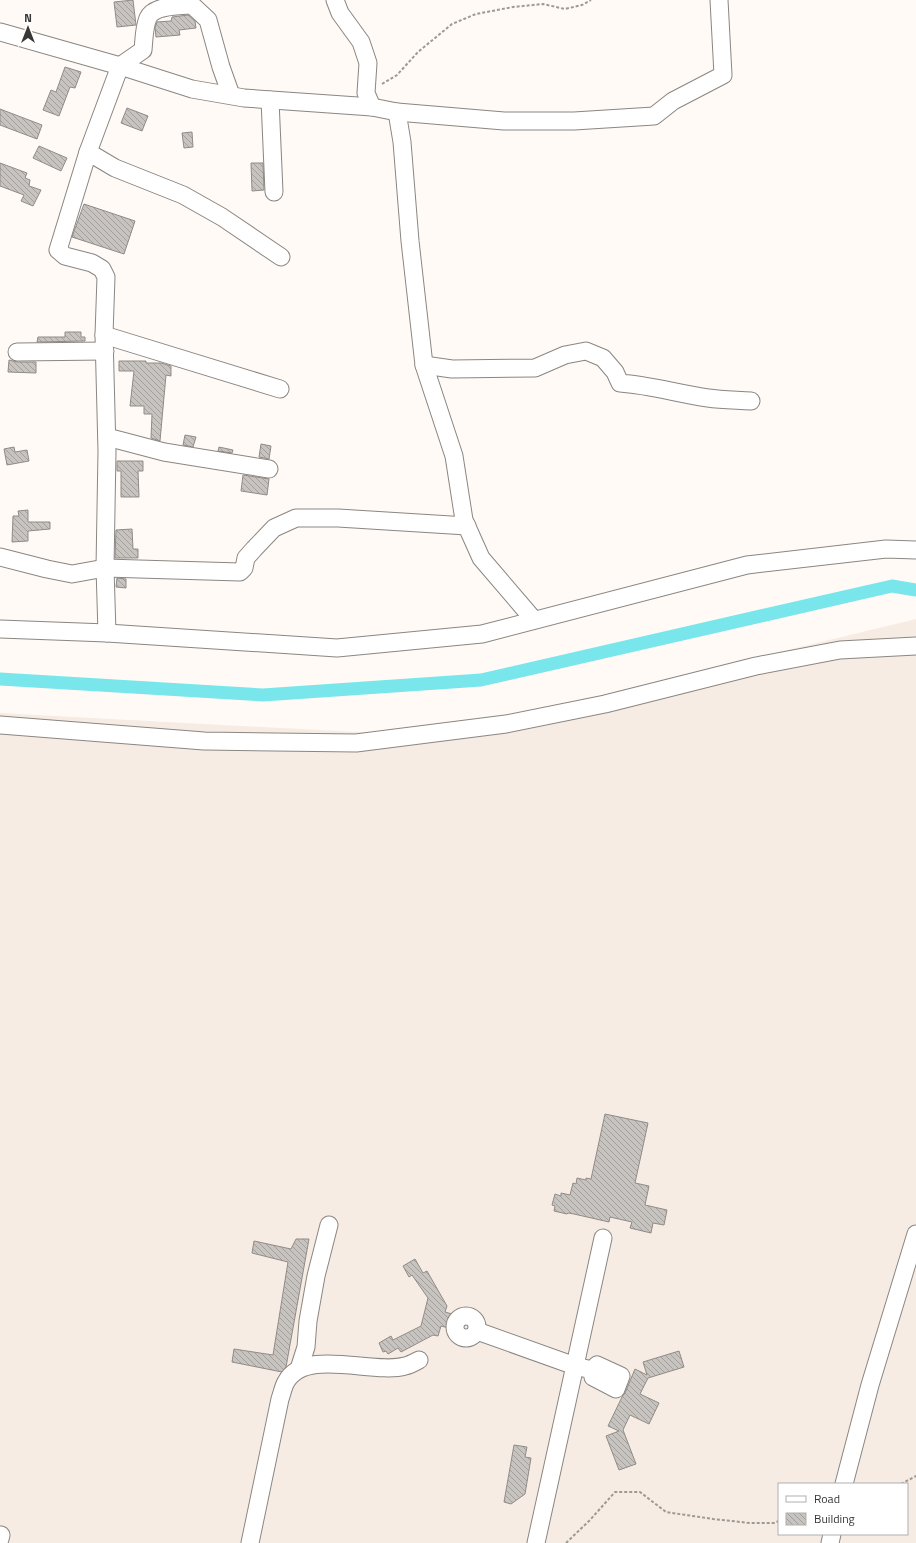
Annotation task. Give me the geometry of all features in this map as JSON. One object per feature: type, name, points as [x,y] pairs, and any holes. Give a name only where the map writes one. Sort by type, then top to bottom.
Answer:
[{"type":"street","points":[[335,0],[340,13],[361,42],[366,56],[368,63],[369,100]]},
{"type":"street","points":[[0,32],[192,88],[231,95],[270,100],[369,100],[397,112],[504,121],[574,121],[654,116],[673,101],[723,74],[719,0]]},
{"type":"street","points":[[107,633],[105,568],[107,438],[105,343],[106,277],[102,269],[92,263],[65,256],[58,250],[88,152],[120,66],[143,50],[145,28],[148,17],[155,11],[171,6],[192,5],[208,20],[221,67],[231,95]]},
{"type":"street","points":[[270,100],[274,192]]},
{"type":"street","points":[[397,112],[402,142],[410,241],[424,365],[454,456],[464,520],[481,558],[534,620]]},
{"type":"street","points":[[88,152],[115,168],[183,195],[222,217],[281,257]]},
{"type":"street","points":[[17,352],[105,343],[280,389]]},
{"type":"street","points":[[424,365],[452,369],[535,368],[565,355],[586,351],[603,358],[614,372],[620,383],[640,385],[710,398],[751,401]]},
{"type":"street","points":[[107,438],[164,452],[269,469]]},
{"type":"street","points":[[0,557],[72,574],[105,568],[240,572],[244,568],[246,558],[274,528],[296,518],[338,518],[467,526]]},
{"type":"street","points":[[0,629],[107,633],[338,648],[482,634],[747,565],[886,549],[916,550]]},
{"type":"street","points":[[0,725],[204,741],[356,743],[506,724],[605,704],[756,666],[840,650],[916,646]]},
{"type":"street","points":[[250,1543],[280,1399],[286,1381],[298,1369],[306,1347],[308,1322],[316,1276],[329,1225]]},
{"type":"street","points":[[844,1483],[872,1377],[916,1234]]},
{"type":"street","points":[[536,1543],[602,1238]]},
{"type":"street","points":[[477,1331],[575,1366],[592,1370]]},
{"type":"street","points":[[298,1369],[320,1363],[360,1366],[405,1366],[419,1360]]},
{"type":"path","points":[[369,100],[397,75],[418,52],[452,24],[476,14],[513,7],[543,4],[564,9],[582,5],[591,0]]},
{"type":"path","points":[[903,1483],[916,1476]]},
{"type":"path","points":[[566,1543],[590,1520],[615,1492],[640,1492],[666,1512],[750,1523],[774,1523],[778,1521]]},
{"type":"shaded area","points":[[916,619],[916,1543],[0,1543],[0,713],[432,736]]},
{"type":"building","points":[[133,0],[136,25],[117,27],[114,2]]},
{"type":"building","points":[[188,15],[195,21],[196,28],[179,30],[180,35],[156,37],[155,27],[157,22],[171,21],[172,17]]},
{"type":"building","points":[[65,67],[81,72],[75,88],[70,87],[59,116],[43,110],[51,90],[56,92]]},
{"type":"building","points":[[127,108],[148,116],[142,131],[121,123]]},
{"type":"building","points":[[0,109],[42,125],[37,139],[0,125]]},
{"type":"building","points":[[192,132],[193,147],[184,148],[182,133]]},
{"type":"building","points":[[39,146],[67,158],[61,171],[33,158]]},
{"type":"building","points":[[0,163],[27,173],[25,178],[30,180],[29,186],[41,190],[33,206],[21,201],[24,195],[0,186]]},
{"type":"building","points":[[251,163],[263,163],[264,190],[252,191]]},
{"type":"building","points":[[84,204],[135,221],[124,254],[72,237]]},
{"type":"building","points":[[65,332],[81,332],[81,337],[85,337],[85,341],[37,342],[38,337],[65,337]]},
{"type":"building","points":[[9,360],[17,362],[36,362],[36,373],[8,372]]},
{"type":"building","points":[[119,361],[146,361],[146,363],[161,363],[171,366],[171,376],[166,375],[160,441],[151,438],[152,414],[144,414],[144,406],[130,406],[134,371],[119,371]]},
{"type":"building","points":[[185,435],[196,437],[193,447],[183,445]]},
{"type":"building","points":[[261,444],[271,446],[269,459],[259,457]]},
{"type":"building","points":[[14,447],[15,452],[27,450],[29,461],[7,465],[4,449]]},
{"type":"building","points":[[219,447],[233,450],[232,453],[218,451]]},
{"type":"building","points":[[117,461],[143,461],[143,471],[138,471],[139,497],[121,497],[121,471],[117,471]]},
{"type":"building","points":[[243,475],[269,479],[267,495],[241,491]]},
{"type":"building","points":[[28,510],[28,522],[50,522],[50,529],[28,531],[28,541],[12,542],[13,516],[19,516],[18,511]]},
{"type":"building","points":[[132,529],[133,549],[138,549],[138,558],[115,558],[116,530]]},
{"type":"building","points":[[117,578],[126,579],[126,588],[116,587]]},
{"type":"building","points":[[605,1114],[648,1123],[635,1183],[649,1186],[645,1205],[667,1210],[664,1225],[653,1223],[651,1233],[630,1228],[632,1222],[610,1217],[609,1222],[554,1211],[555,1206],[552,1205],[555,1194],[561,1196],[561,1193],[570,1195],[573,1183],[576,1184],[577,1178],[586,1180],[586,1178],[591,1179]]},
{"type":"building","points":[[296,1239],[309,1239],[286,1367],[282,1372],[232,1362],[234,1349],[273,1355],[288,1262],[252,1253],[254,1241],[291,1249]]},
{"type":"building","points":[[415,1259],[423,1273],[427,1271],[447,1306],[445,1312],[452,1314],[449,1328],[441,1326],[438,1336],[433,1335],[401,1352],[398,1348],[388,1354],[386,1351],[383,1352],[379,1343],[391,1336],[393,1340],[421,1326],[428,1298],[412,1275],[409,1277],[403,1266]]},
{"type":"building","points":[[679,1351],[684,1367],[648,1378],[640,1394],[659,1403],[649,1424],[630,1415],[623,1430],[636,1464],[619,1470],[606,1436],[619,1431],[608,1426],[625,1393],[635,1369],[647,1375],[643,1362]]},
{"type":"building","points":[[514,1445],[527,1447],[525,1457],[531,1458],[525,1494],[511,1504],[504,1502]]},
{"type":"waterway","points":[[0,679],[263,695],[481,680],[892,586],[916,590]]}]
